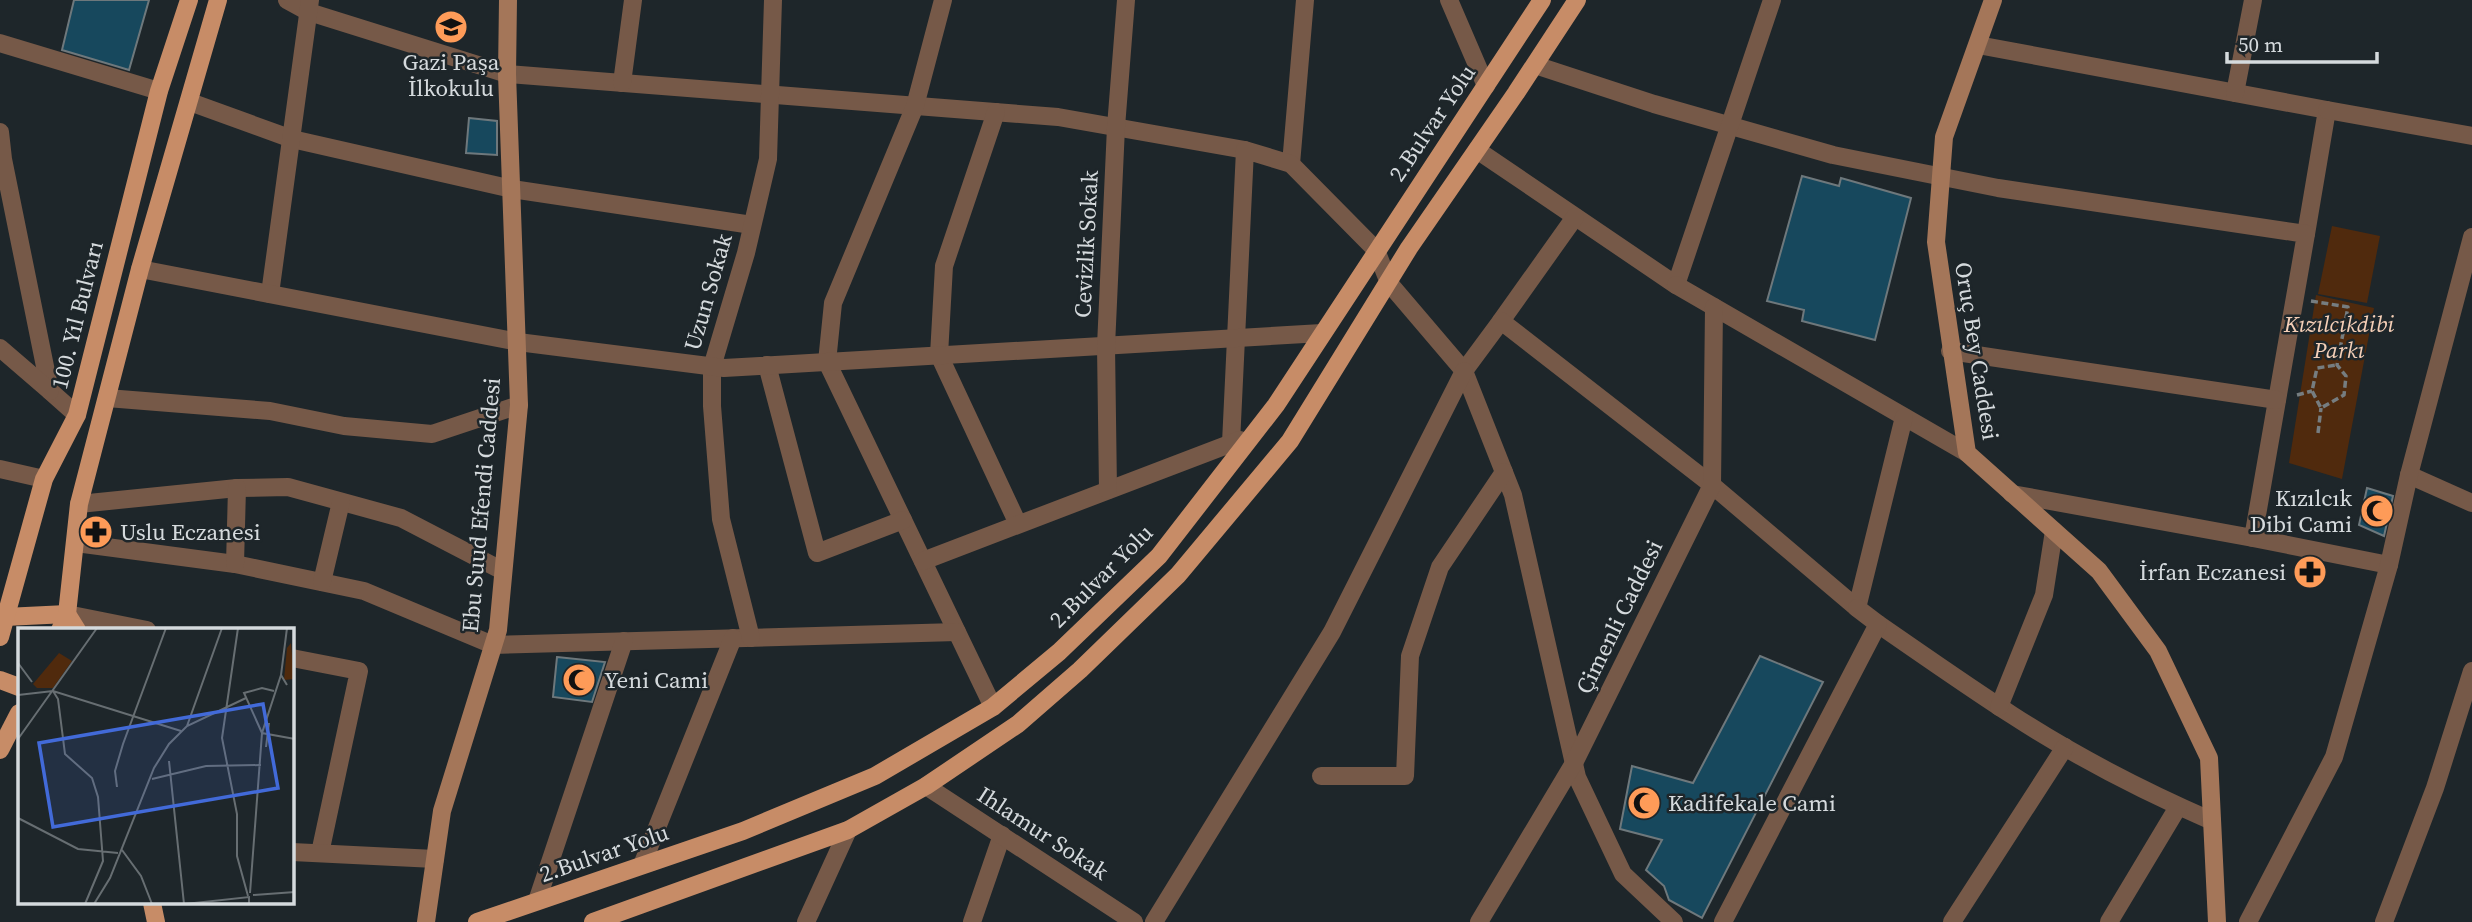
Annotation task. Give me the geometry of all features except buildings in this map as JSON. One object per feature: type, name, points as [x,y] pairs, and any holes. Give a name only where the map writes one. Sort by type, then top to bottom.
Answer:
[{"type":"main road","name":"100. Yıl Bulvarı","points":[[0,636],[2,616],[44,479],[76,415],[159,91],[189,0]]},
{"type":"main road","points":[[2,616],[63,622],[76,543],[79,504],[140,270],[218,0]]},
{"type":"main road","name":"Ebu Suud Efendi Caddesi","points":[[426,922],[442,811],[498,630],[519,405],[507,74],[508,0]]},
{"type":"main road","name":"2.Bulvar Yolu","points":[[477,922],[743,831],[876,776],[993,707],[1059,652],[1159,556],[1276,405],[1542,0]]},
{"type":"main road","points":[[593,922],[848,830],[926,786],[1018,724],[1080,670],[1178,575],[1290,441],[1409,248],[1577,0]]},
{"type":"main road","name":"Oruç Bey Caddesi","points":[[1993,0],[1944,136],[1936,242],[1966,453],[2099,571],[2158,651],[2209,758],[2217,922]]},
{"type":"main road","points":[[0,680],[18,687]]},
{"type":"main road","points":[[0,750],[18,714]]},
{"type":"main road","points":[[152,904],[156,922]]},
{"type":"street","points":[[287,0],[507,74],[1058,117],[1245,150],[1291,164],[1376,250],[1389,283],[1464,371],[1513,495],[1577,777],[1623,874],[1674,922]]},
{"type":"street","points":[[622,83],[632,0]]},
{"type":"street","name":"Uzun Sokak","points":[[742,638],[721,519],[712,406],[712,366],[768,159],[773,0]]},
{"type":"street","points":[[943,0],[915,106],[833,303],[827,362],[993,707]]},
{"type":"street","name":"Cevizlik Sokak","points":[[1108,490],[1106,346],[1115,127],[1126,0]]},
{"type":"street","points":[[1291,164],[1305,0]]},
{"type":"street","points":[[1449,0],[1486,86]]},
{"type":"street","points":[[1676,285],[1772,0]]},
{"type":"street","points":[[2235,93],[2253,0]]},
{"type":"street","points":[[271,295],[310,6]]},
{"type":"street","points":[[0,43],[159,91]]},
{"type":"street","points":[[1978,45],[2472,136]]},
{"type":"street","points":[[1535,65],[1833,155],[1998,188],[2306,234]]},
{"type":"street","points":[[190,102],[292,139],[512,189],[752,225]]},
{"type":"street","points":[[2253,538],[2327,110]]},
{"type":"street","points":[[996,112],[944,266],[940,355],[1018,524]]},
{"type":"street","points":[[0,132],[3,159],[50,391]]},
{"type":"street","points":[[1231,443],[1245,150]]},
{"type":"street","points":[[1477,150],[1676,285],[1966,453]]},
{"type":"street","points":[[1154,922],[1332,632],[1464,371],[1576,217]]},
{"type":"street","points":[[2248,922],[2334,757],[2389,565],[2409,475],[2466,291],[2472,237]]},
{"type":"street","points":[[140,270],[518,342],[724,368],[1322,333]]},
{"type":"street","name":"Çimenli Caddesi","points":[[1479,922],[1574,763],[1712,485],[1714,307]]},
{"type":"street","points":[[1502,321],[1712,485],[1878,624],[1999,707],[2065,747],[2178,807],[2212,821]]},
{"type":"street","points":[[0,348],[76,415]]},
{"type":"street","points":[[1951,351],[2277,400]]},
{"type":"street","points":[[766,365],[817,554],[904,520]]},
{"type":"street","points":[[107,398],[270,411],[344,426],[432,434],[519,405]]},
{"type":"street","points":[[1857,608],[1904,417]]},
{"type":"street","points":[[923,561],[1253,435]]},
{"type":"street","points":[[0,469],[44,479]]},
{"type":"street","points":[[1321,776],[1405,776],[1410,656],[1440,567],[1504,472]]},
{"type":"street","points":[[2409,475],[2472,503]]},
{"type":"street","points":[[79,504],[237,488],[288,487],[401,518],[503,571]]},
{"type":"street","points":[[236,564],[237,488]]},
{"type":"street","points":[[2012,494],[2389,565]]},
{"type":"street","points":[[322,582],[341,502]]},
{"type":"street","points":[[1999,707],[2044,595],[2054,531]]},
{"type":"street","points":[[76,543],[236,564],[364,592],[493,645],[957,632]]},
{"type":"street","points":[[63,622],[127,628]]},
{"type":"street","points":[[1723,922],[1878,624]]},
{"type":"street","points":[[642,865],[742,638]]},
{"type":"street","points":[[537,901],[624,641]]},
{"type":"street","points":[[294,658],[359,671],[320,853]]},
{"type":"street","points":[[2384,922],[2435,788],[2472,671]]},
{"type":"street","points":[[1952,922],[2065,747]]},
{"type":"street","name":"Ihlamur Sokak","points":[[926,786],[1134,922]]},
{"type":"street","points":[[2109,922],[2178,807]]},
{"type":"street","points":[[806,922],[848,830]]},
{"type":"street","points":[[972,922],[1002,835]]},
{"type":"street","points":[[294,852],[435,859]]},
{"type":"path","points":[[2295,298],[2348,307],[2337,365]]},
{"type":"path","points":[[2321,408],[2344,395],[2346,376],[2337,365]]},
{"type":"path","points":[[2318,433],[2321,408],[2312,390],[2317,368],[2337,365]]},
{"type":"green space","points":[[2332,226],[2380,236],[2367,303],[2318,294]]},
{"type":"green space","name":"Kızılcıkdibi Parkı","points":[[2316,295],[2374,308],[2342,479],[2289,463]]},
{"type":"place","name":"Gazi Paşa İlkokulu","points":[[451,27]]},
{"type":"place","name":"Kızılcık Dibi Cami","points":[[2377,511]]},
{"type":"place","name":"Uslu Eczanesi","points":[[96,532]]},
{"type":"place","name":"İrfan Eczanesi","points":[[2310,572]]},
{"type":"place","name":"Yeni Cami","points":[[579,680]]},
{"type":"place","name":"Kadifekale Cami","points":[[1644,803]]}]
